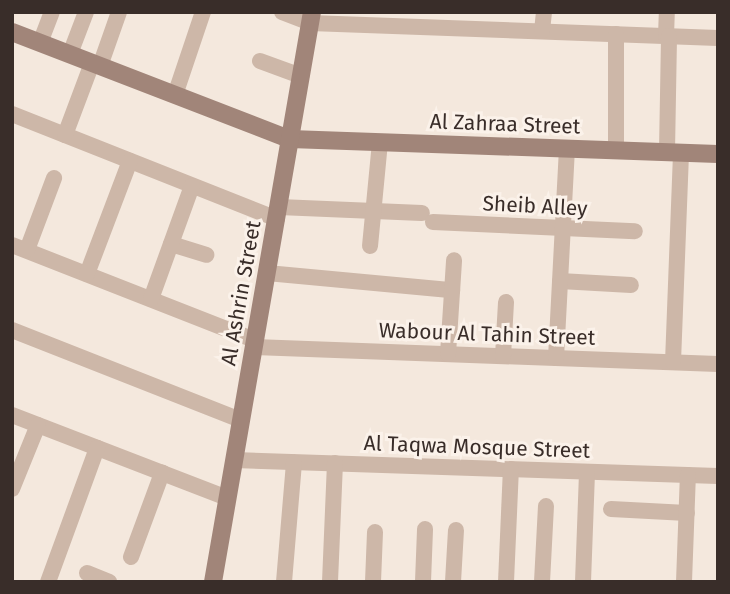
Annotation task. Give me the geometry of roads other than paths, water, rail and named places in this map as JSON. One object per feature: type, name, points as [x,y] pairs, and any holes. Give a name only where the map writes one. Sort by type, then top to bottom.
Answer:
[{"type":"street","points":[[40,43],[52,12]]},
{"type":"street","points":[[70,54],[86,12]]},
{"type":"street","points":[[65,135],[119,12]]},
{"type":"street","points":[[175,95],[203,12]]},
{"type":"street","points":[[282,12],[311,18],[461,20],[542,31],[718,38]]},
{"type":"street","points":[[542,31],[544,12]]},
{"type":"street","points":[[667,12],[674,152],[673,362]]},
{"type":"street","name":"Al Ashrin Street","points":[[213,582],[311,18]]},
{"type":"street","name":"Al Zahraa Street","points":[[12,32],[290,139],[718,154]]},
{"type":"street","points":[[617,34],[617,150]]},
{"type":"street","points":[[260,61],[301,76]]},
{"type":"street","name":"Sheib Alley","points":[[12,114],[192,186],[278,213],[373,210],[563,228],[635,231]]},
{"type":"street","points":[[370,246],[380,142]]},
{"type":"street","points":[[556,358],[567,148]]},
{"type":"street","points":[[87,274],[130,161]]},
{"type":"street","points":[[20,247],[54,178]]},
{"type":"street","points":[[151,299],[192,186]]},
{"type":"street","points":[[171,244],[206,256]]},
{"type":"street","name":"Wabour Al Tahin Street","points":[[20,247],[255,343],[448,354],[718,364]]},
{"type":"street","points":[[448,354],[454,260]]},
{"type":"street","points":[[267,273],[452,290]]},
{"type":"street","points":[[560,281],[631,285]]},
{"type":"street","points":[[503,356],[506,302]]},
{"type":"street","points":[[12,330],[241,420]]},
{"type":"street","points":[[12,415],[228,498]]},
{"type":"street","points":[[12,489],[38,425]]},
{"type":"street","points":[[48,582],[97,448]]},
{"type":"street","name":"Al Taqwa Mosque Street","points":[[234,460],[718,476]]},
{"type":"street","points":[[284,582],[294,462]]},
{"type":"street","points":[[330,582],[335,463]]},
{"type":"street","points":[[506,582],[511,469]]},
{"type":"street","points":[[583,582],[587,472]]},
{"type":"street","points":[[131,557],[162,473]]},
{"type":"street","points":[[684,582],[688,475]]},
{"type":"street","points":[[542,582],[546,506]]},
{"type":"street","points":[[611,509],[687,513]]},
{"type":"street","points":[[423,582],[425,529]]},
{"type":"street","points":[[453,582],[456,530]]},
{"type":"street","points":[[373,582],[375,532]]},
{"type":"street","points":[[87,573],[109,582]]}]
